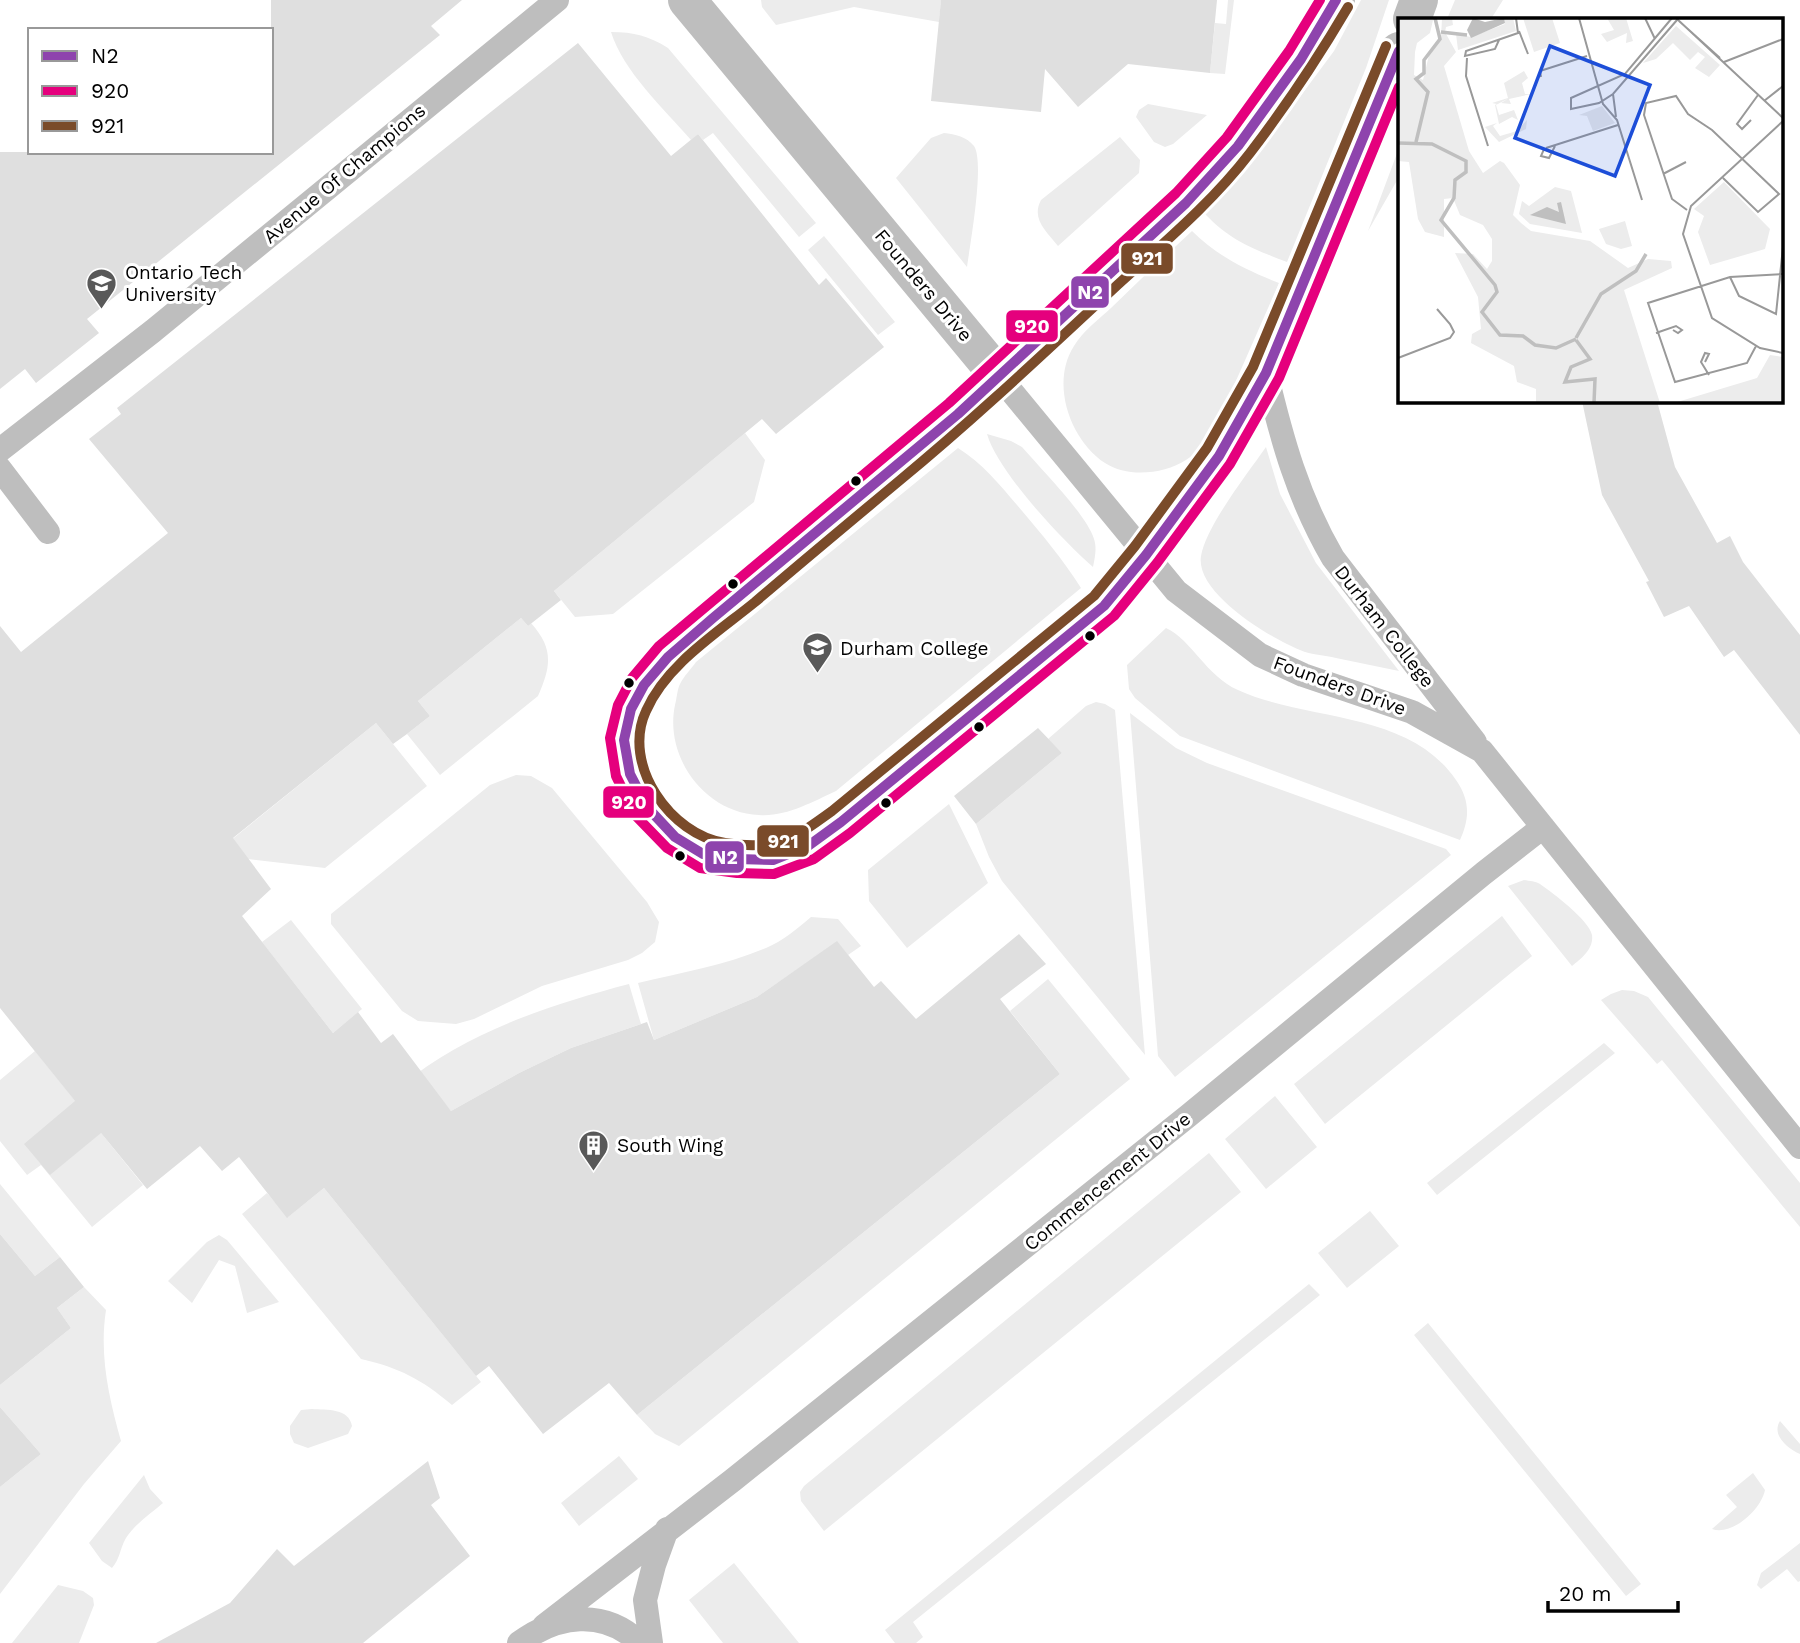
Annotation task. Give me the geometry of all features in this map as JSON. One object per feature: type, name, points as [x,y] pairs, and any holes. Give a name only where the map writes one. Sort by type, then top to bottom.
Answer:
[{"type":"street","name":"Founders Drive","points":[[687,0],[998,375]]},
{"type":"street","points":[[1336,0],[1301,59],[1230,155],[1186,202],[958,414],[668,657],[644,685],[631,709],[624,740],[630,775],[647,807],[675,837],[704,854],[737,859],[773,860],[808,846],[841,822],[1104,606],[1146,555],[1219,456],[1266,373],[1398,53]]},
{"type":"street","points":[[1412,18],[1419,0]]},
{"type":"lane","name":"Avenue Of Champions","points":[[0,450],[153,331],[557,0]]},
{"type":"lane","name":"Durham College","points":[[1266,373],[1282,438],[1297,485],[1314,525],[1333,558],[1482,751]]},
{"type":"lane","name":"Founders Drive","points":[[998,375],[1176,591],[1260,655],[1303,675],[1412,712],[1482,751],[1800,1147]]},
{"type":"lane","points":[[0,470],[48,532]]},
{"type":"lane","name":"Commencement Drive","points":[[519,1643],[733,1480],[1177,1125],[1483,873],[1543,827]]},
{"type":"lane","points":[[651,1643],[645,1600],[667,1529]]},
{"type":"lane","name":"Commencement Drive","points":[[544,1626],[573,1619],[603,1622],[631,1634],[640,1643]]},
{"type":"shaded area","points":[[761,0],[941,0],[939,22],[854,7],[776,25],[762,7]]},
{"type":"shaded area","points":[[1228,0],[1234,0],[1225,74],[1210,73],[1215,23],[1226,24]]},
{"type":"shaded area","points":[[1361,0],[1389,0],[1366,68],[1287,262],[1243,243],[1205,214],[1268,140],[1334,51]]},
{"type":"shaded area","points":[[1455,0],[1503,0],[1492,18],[1447,18]]},
{"type":"shaded area","points":[[611,32],[641,36],[668,48],[816,223],[799,237],[713,133],[703,140],[698,134],[691,140],[634,75]]},
{"type":"shaded area","points":[[1148,104],[1207,115],[1173,144],[1165,147],[1154,142],[1136,117],[1139,110]]},
{"type":"shaded area","points":[[944,133],[968,140],[977,155],[976,204],[967,267],[896,178],[931,138]]},
{"type":"shaded area","points":[[1120,137],[1140,160],[1139,173],[1058,246],[1039,219],[1038,207],[1041,200]]},
{"type":"shaded area","points":[[1398,151],[1398,179],[1368,231]]},
{"type":"shaded area","points":[[1192,231],[1232,262],[1279,283],[1217,424],[1200,448],[1177,465],[1157,471],[1135,472],[1114,468],[1093,453],[1073,426],[1064,393],[1067,361],[1086,330]]},
{"type":"shaded area","points":[[824,236],[895,322],[878,335],[808,250]]},
{"type":"shaded area","points":[[745,433],[765,460],[754,502],[613,614],[575,617],[554,591]]},
{"type":"shaded area","points":[[987,434],[1022,447],[1073,505],[1094,539],[1096,549],[1093,567],[1017,486],[993,450]]},
{"type":"shaded area","points":[[1266,447],[1280,494],[1316,563],[1399,671],[1300,650],[1254,625],[1222,599],[1210,585],[1202,570],[1204,544],[1229,500]]},
{"type":"shaded area","points":[[958,448],[1004,489],[1081,588],[836,791],[799,808],[769,815],[739,812],[706,793],[693,779],[676,744],[673,725],[675,705],[683,678],[696,662]]},
{"type":"shaded area","points":[[521,618],[528,626],[531,623],[547,650],[548,667],[538,696],[440,775],[407,734],[430,716],[418,701]]},
{"type":"shaded area","points":[[1166,628],[1184,641],[1217,676],[1238,690],[1265,700],[1384,729],[1412,741],[1436,757],[1456,780],[1464,795],[1467,817],[1460,840],[1180,736],[1135,698],[1129,689],[1127,665]]},
{"type":"shaded area","points":[[1096,702],[1115,710],[1145,1055],[1002,881],[976,824],[1062,753],[1048,739],[1086,706]]},
{"type":"shaded area","points":[[1130,713],[1176,748],[1207,763],[1446,849],[1451,855],[1175,1077],[1158,1056]]},
{"type":"shaded area","points":[[376,723],[427,786],[325,868],[248,859],[242,864],[225,845]]},
{"type":"shaded area","points":[[516,775],[531,776],[552,788],[647,902],[659,922],[655,942],[628,960],[542,986],[474,1019],[456,1024],[418,1021],[402,1011],[331,924],[331,914],[490,785]]},
{"type":"shaded area","points":[[949,804],[988,883],[907,948],[869,901],[868,870]]},
{"type":"shaded area","points":[[1524,880],[1536,882],[1546,888],[1570,907],[1589,929],[1592,935],[1591,945],[1572,966],[1508,886]]},
{"type":"shaded area","points":[[1502,916],[1532,956],[1325,1124],[1294,1084]]},
{"type":"shaded area","points":[[811,917],[838,919],[861,946],[848,955],[837,942],[757,997],[654,1040],[638,983],[751,954],[778,942]]},
{"type":"shaded area","points":[[291,920],[362,1009],[333,1033],[262,942]]},
{"type":"shaded area","points":[[1048,979],[1130,1079],[679,1446],[655,1434],[637,1415],[1060,1074],[1010,1011]]},
{"type":"shaded area","points":[[629,984],[641,1024],[571,1048],[451,1111],[439,1097],[402,1085],[427,1066],[481,1035],[539,1011]]},
{"type":"shaded area","points":[[1622,990],[1634,991],[1648,997],[1800,1183],[1800,1227],[1662,1060],[1657,1064],[1601,1000]]},
{"type":"shaded area","points":[[1604,1043],[1615,1053],[1437,1195],[1427,1183]]},
{"type":"shaded area","points":[[35,1051],[143,1185],[92,1227],[41,1165],[27,1175],[0,1141],[0,1080]]},
{"type":"shaded area","points":[[1275,1096],[1317,1147],[1266,1189],[1225,1139]]},
{"type":"shaded area","points":[[1209,1153],[1241,1192],[824,1531],[801,1501],[800,1492],[804,1486]]},
{"type":"shaded area","points":[[0,1184],[60,1257],[35,1276],[0,1234]]},
{"type":"shaded area","points":[[324,1188],[481,1382],[452,1405],[410,1376],[361,1359],[242,1214],[267,1193],[288,1217]]},
{"type":"shaded area","points":[[1370,1211],[1399,1246],[1347,1288],[1318,1253]]},
{"type":"shaded area","points":[[219,1235],[227,1240],[279,1302],[247,1313],[235,1266],[219,1260],[192,1303],[168,1281],[207,1242]]},
{"type":"shaded area","points":[[1309,1284],[1320,1295],[913,1622],[923,1637],[916,1643],[895,1643],[885,1630]]},
{"type":"shaded area","points":[[84,1287],[106,1310],[106,1376],[121,1441],[84,1484],[0,1594],[0,1487],[41,1454],[0,1407],[0,1385],[71,1328],[57,1308]]},
{"type":"shaded area","points":[[1428,1323],[1641,1584],[1626,1596],[1414,1335]]},
{"type":"shaded area","points":[[301,1410],[336,1411],[347,1416],[352,1426],[348,1434],[308,1448],[294,1443],[290,1426]]},
{"type":"shaded area","points":[[1780,1421],[1800,1444],[1800,1454],[1786,1445],[1779,1436]]},
{"type":"shaded area","points":[[619,1456],[638,1479],[579,1526],[561,1503]]},
{"type":"shaded area","points":[[1753,1473],[1765,1490],[1758,1506],[1737,1525],[1728,1529],[1712,1529],[1737,1507],[1726,1495]]},
{"type":"shaded area","points":[[144,1475],[150,1489],[163,1503],[130,1533],[112,1568],[102,1561],[89,1543]]},
{"type":"shaded area","points":[[1800,1543],[1800,1581],[1787,1569],[1761,1589],[1757,1585],[1761,1573]]},
{"type":"shaded area","points":[[734,1563],[799,1643],[723,1643],[689,1600]]},
{"type":"shaded area","points":[[58,1585],[83,1591],[93,1598],[94,1605],[79,1643],[12,1643]]},
{"type":"building","points":[[271,0],[462,0],[431,26],[440,35],[87,319],[99,333],[36,383],[25,369],[0,389],[0,152],[273,154]]},
{"type":"building","points":[[941,0],[1217,0],[1210,73],[1128,64],[1078,107],[1045,69],[1041,112],[931,101]]},
{"type":"building","points":[[578,43],[671,156],[698,134],[819,285],[826,278],[884,347],[776,434],[762,419],[554,591],[561,600],[528,626],[521,618],[418,701],[430,716],[407,734],[393,744],[376,723],[233,838],[271,889],[242,916],[333,1033],[358,1012],[381,1043],[393,1034],[451,1111],[571,1048],[647,1022],[654,1040],[757,997],[837,941],[874,987],[881,981],[916,1019],[1019,934],[1046,964],[1000,999],[1060,1074],[637,1415],[609,1383],[543,1434],[489,1366],[476,1376],[324,1188],[287,1218],[239,1157],[222,1171],[200,1146],[147,1189],[101,1133],[50,1175],[24,1144],[75,1101],[0,1008],[0,626],[21,652],[168,533],[89,439],[121,414],[117,408]]},
{"type":"building","points":[[1582,402],[1657,402],[1675,467],[1717,543],[1730,536],[1743,562],[1800,635],[1800,735],[1734,650],[1724,657],[1689,606],[1664,617],[1646,582],[1649,581],[1602,495]]},
{"type":"building","points":[[1038,728],[1062,753],[976,824],[954,796]]},
{"type":"building","points":[[0,1234],[35,1276],[60,1257],[84,1287],[57,1308],[71,1328],[0,1385]]},
{"type":"building","points":[[0,1407],[41,1454],[0,1487]]},
{"type":"building","points":[[428,1461],[440,1498],[431,1505],[470,1556],[363,1643],[156,1643],[230,1603],[277,1549],[294,1566]]},
{"type":"transit line","name":"920","points":[[1320,0],[1289,51],[1227,137],[1176,193],[949,403],[659,646],[632,678],[618,705],[610,738],[616,776],[635,815],[667,848],[700,868],[737,873],[774,874],[814,859],[850,833],[1114,616],[1230,464],[1279,378],[1398,89]]},
{"type":"transit line","name":"N2","points":[[1336,0],[1301,59],[1238,146],[1186,203],[958,414],[713,618],[668,657],[644,685],[631,709],[624,740],[630,774],[647,807],[675,837],[703,854],[737,859],[773,860],[808,846],[841,822],[1104,606],[1146,555],[1219,456],[1266,373],[1398,53]]},
{"type":"transit line","name":"921","points":[[1348,7],[1301,82],[1263,135],[1235,172],[1202,207],[954,435],[694,651],[666,679],[646,711],[640,732],[640,753],[656,794],[686,827],[705,837],[743,845],[771,844],[794,836],[832,811],[1094,596],[1135,546],[1207,448],[1253,367],[1386,46]]},
{"type":"place","name":"Ontario Tech University","points":[[102,310]]},
{"type":"place","name":"Durham College","points":[[817,675]]},
{"type":"place","name":"South Wing","points":[[594,1172]]}]
